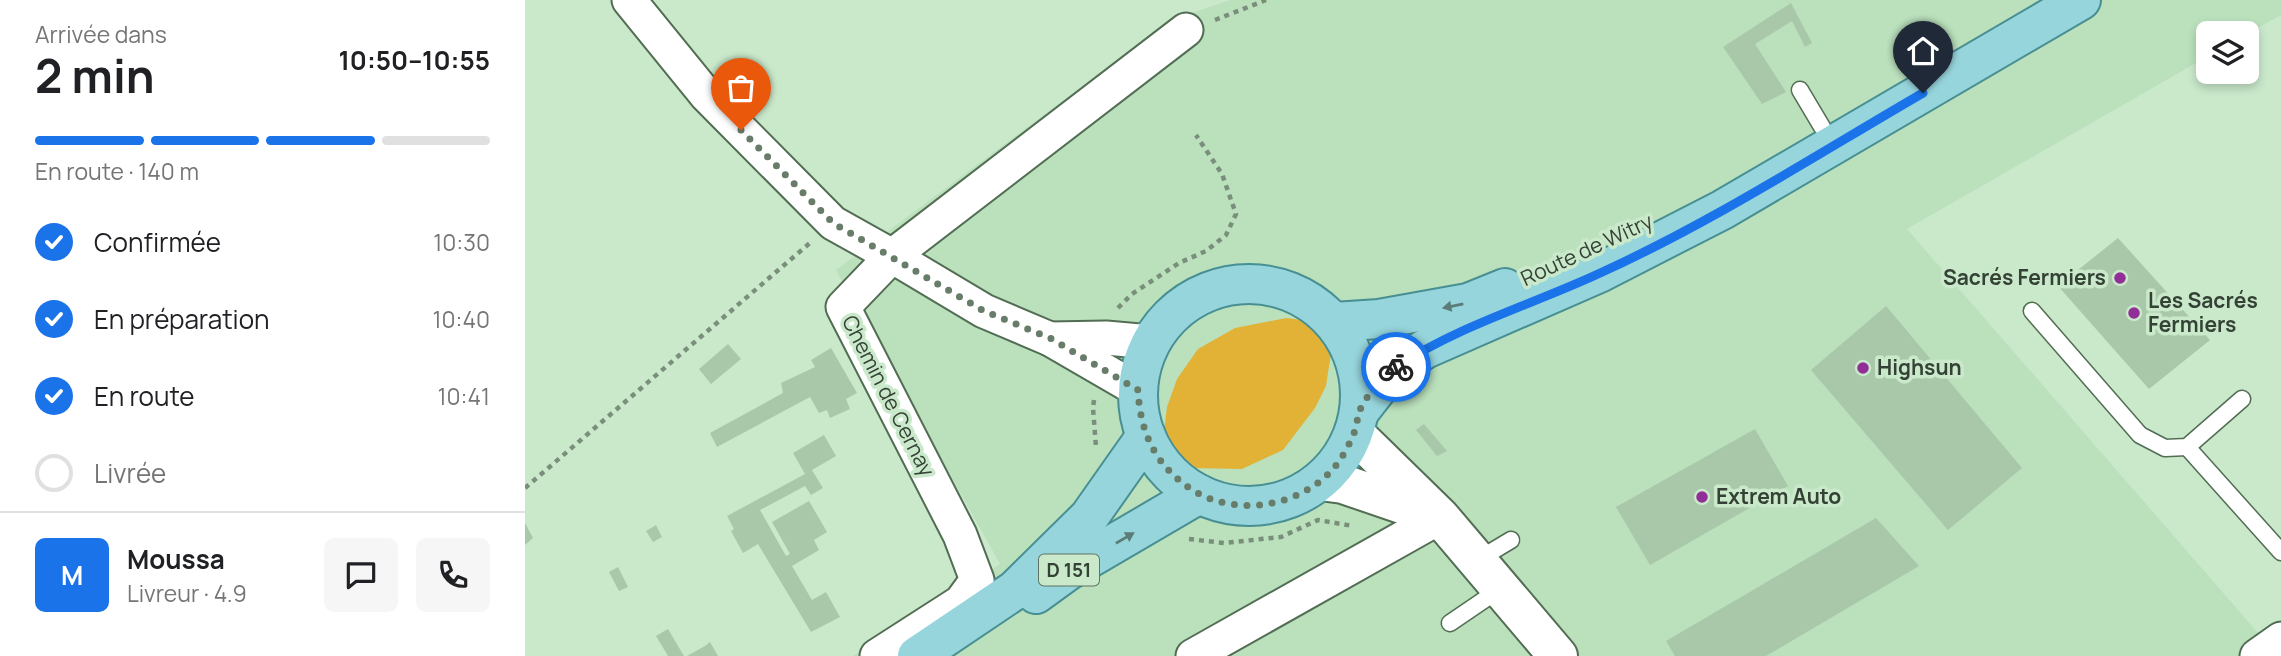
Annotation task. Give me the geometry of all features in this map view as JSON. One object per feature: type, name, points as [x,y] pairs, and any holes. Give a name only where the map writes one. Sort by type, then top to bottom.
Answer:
[{"type":"main road","name":"Route de Witry","points":[[1334,323],[1380,319],[1468,303],[1596,251],[1789,147],[2031,0]]},
{"type":"main road","name":"Route de Witry","points":[[1357,422],[1360,380],[1351,349],[1334,323],[1314,304],[1290,291],[1265,285],[1237,284],[1211,290],[1187,303],[1167,320],[1151,342],[1144,358],[1138,390],[1139,413],[1146,436],[1158,459],[1177,479],[1199,494],[1219,502],[1262,506],[1283,501],[1320,481],[1340,459],[1357,422],[1391,371],[1425,349],[1599,274],[1722,210],[2081,0]]},
{"type":"main road","name":"D 151","points":[[917,656],[1015,590],[1089,517],[1146,436]]},
{"type":"main road","name":"D 151","points":[[945,656],[1069,570],[1199,494]]},
{"type":"street","points":[[629,0],[707,96],[833,223],[984,311],[1050,338],[1103,354],[1138,390]]},
{"type":"street","points":[[893,256],[1186,30]]},
{"type":"street","name":"Chemin de Cernay","points":[[877,656],[961,602],[977,580],[960,535],[843,307],[893,256]]},
{"type":"street","points":[[1103,354],[1151,342]]},
{"type":"street","points":[[1357,422],[1558,656]]},
{"type":"street","points":[[1320,481],[1353,487],[1440,517]]},
{"type":"street","points":[[1193,656],[1440,517]]},
{"type":"street","points":[[2257,656],[2281,639]]},
{"type":"lane","points":[[1800,90],[1822,127]]},
{"type":"lane","points":[[2032,311],[2140,435],[2165,448],[2187,447],[2242,399]]},
{"type":"lane","points":[[2187,447],[2281,552]]},
{"type":"lane","points":[[1450,623],[1488,575],[1511,540]]},
{"type":"path","points":[[1186,30],[1266,0]]},
{"type":"path","points":[[1111,485],[1089,468],[1096,449],[1093,408],[1103,354],[1115,311],[1132,294],[1179,263],[1206,251],[1226,235],[1236,214],[1222,174],[1196,135]]},
{"type":"path","points":[[525,488],[833,223]]},
{"type":"path","points":[[1155,520],[1176,537],[1224,543],[1281,537],[1318,520],[1405,537]]},
{"type":"shaded area","points":[[1230,0],[2281,0],[2281,15],[2259,27],[2259,21],[2196,21],[2196,63],[1907,229],[2278,656],[853,656],[1000,564],[836,270],[1171,20]]},
{"type":"shaded area","points":[[1286,318],[1311,321],[1327,336],[1332,347],[1326,386],[1315,408],[1283,450],[1242,469],[1189,468],[1164,432],[1167,407],[1177,379],[1198,349],[1235,328]]},
{"type":"building","points":[[1791,3],[1812,43],[1805,47],[1792,21],[1755,44],[1786,92],[1762,104],[1723,47]]},
{"type":"building","name":"Les Sacrés Fermiers","points":[[2118,238],[2210,340],[2149,389],[2058,286]]},
{"type":"building","points":[[1886,306],[2022,468],[1948,530],[1811,370]]},
{"type":"building","points":[[728,344],[741,359],[711,384],[699,369]]},
{"type":"building","points":[[831,348],[857,393],[846,399],[850,409],[830,418],[827,410],[819,413],[810,397],[717,447],[710,433],[783,393],[781,383],[815,367],[811,360]]},
{"type":"building","points":[[1424,424],[1447,451],[1437,456],[1416,430]]},
{"type":"building","name":"Extrem Auto","points":[[1755,429],[1788,486],[1650,565],[1616,507]]},
{"type":"building","points":[[824,435],[836,456],[812,470],[823,488],[811,495],[805,486],[760,510],[786,556],[790,554],[772,522],[809,501],[827,532],[814,540],[819,550],[792,566],[812,600],[826,592],[840,617],[811,632],[758,544],[743,553],[731,531],[734,529],[727,516],[805,474],[793,453]]},
{"type":"building","points":[[1876,518],[1919,566],[1766,656],[1675,656],[1666,641]]},
{"type":"building","points":[[525,523],[533,538],[525,545]]},
{"type":"building","points":[[656,525],[662,537],[653,542],[646,531]]},
{"type":"building","points":[[618,567],[628,587],[619,591],[609,572]]},
{"type":"building","points":[[668,629],[684,656],[668,656],[656,636]]},
{"type":"building","points":[[710,642],[718,656],[687,656],[705,646]]},
{"type":"way so far","points":[[741,130],[833,223],[984,311],[1050,338],[1100,370],[1138,390],[1139,413],[1146,436],[1158,459],[1177,479],[1199,494],[1219,502],[1262,506],[1302,493],[1320,481],[1340,459],[1354,433],[1359,412],[1368,398],[1396,367]]},
{"type":"place","name":"Sacrés Fermiers","points":[[2120,278]]},
{"type":"place","name":"Les Sacrés Fermiers","points":[[2134,313]]},
{"type":"place","name":"Highsun","points":[[1863,368]]},
{"type":"place","name":"Extrem Auto","points":[[1702,497]]},
{"type":"route","points":[[1396,367],[1425,349],[1477,325],[1599,274],[1722,210],[1923,93]]}]
